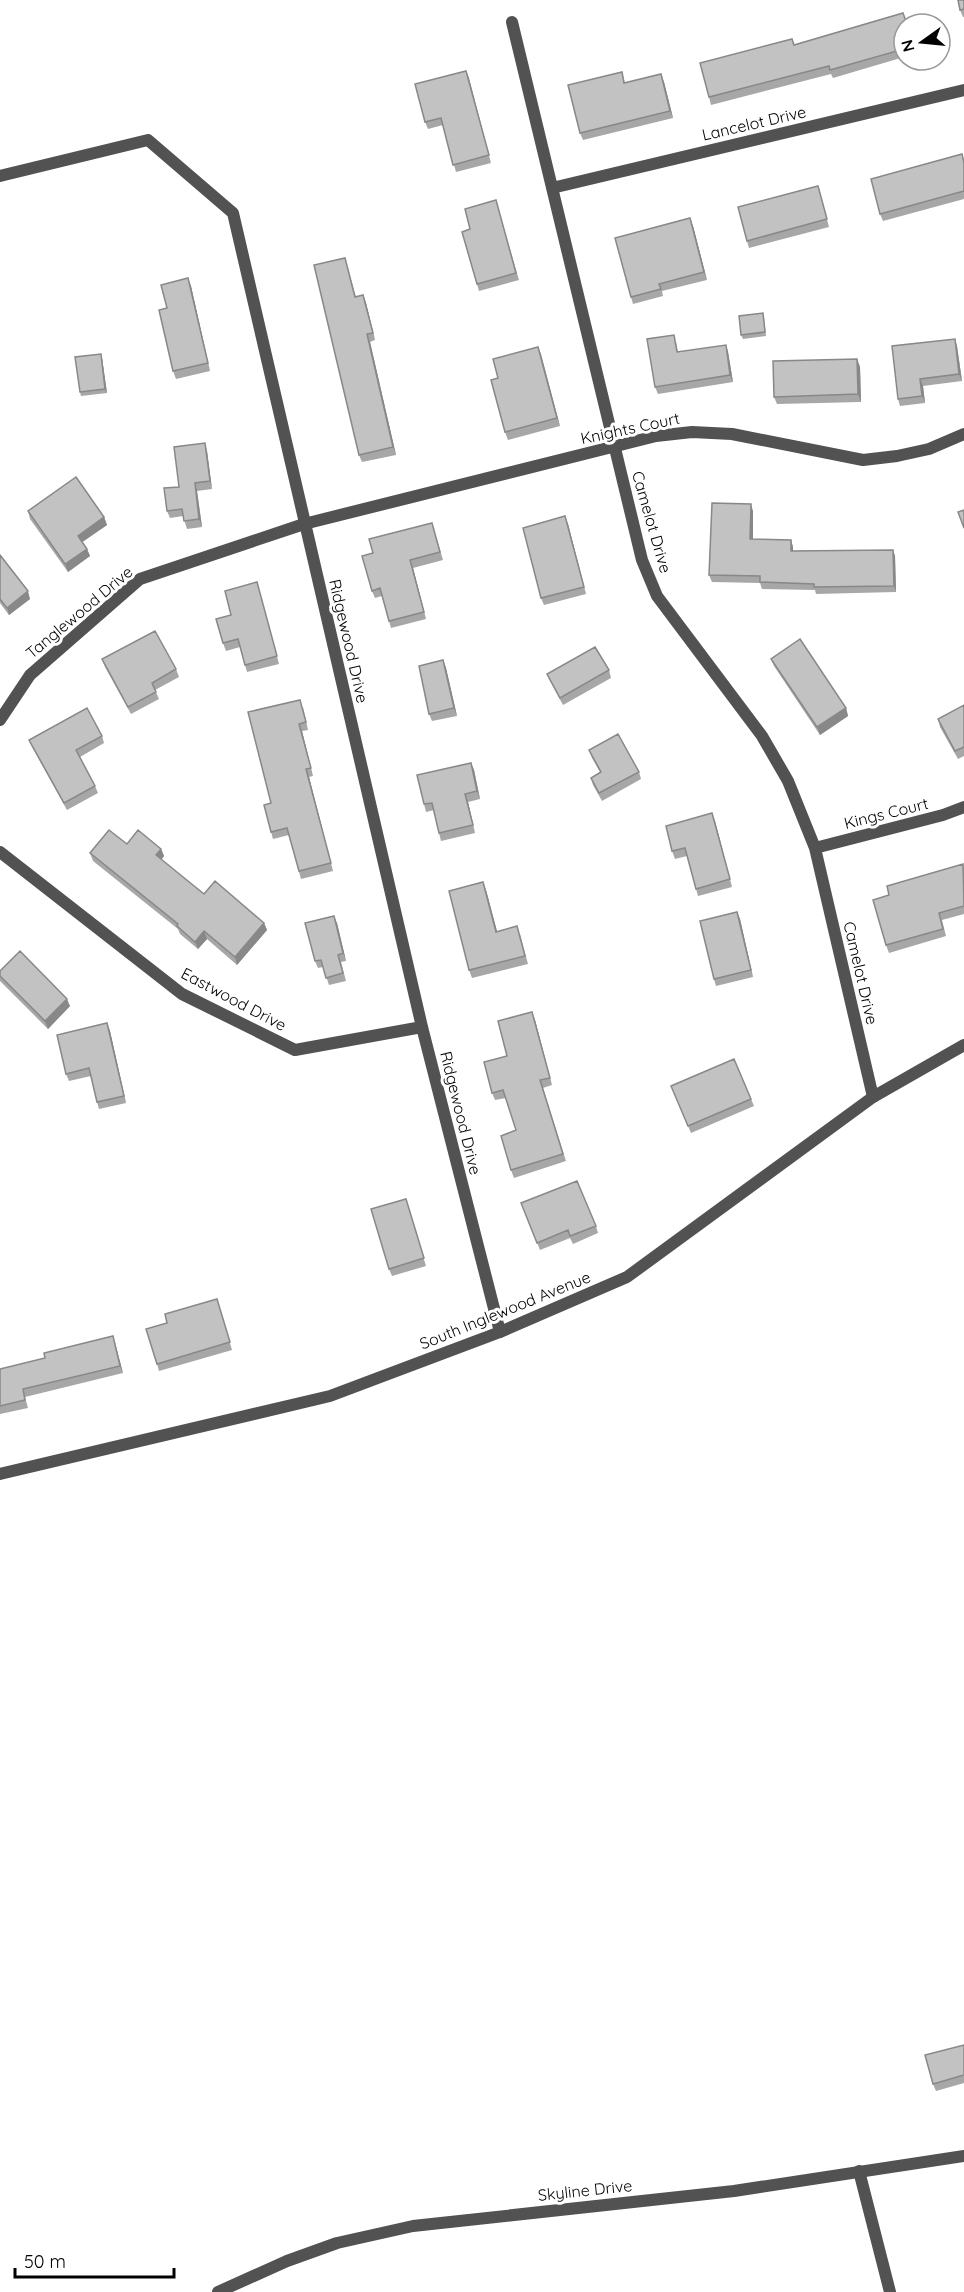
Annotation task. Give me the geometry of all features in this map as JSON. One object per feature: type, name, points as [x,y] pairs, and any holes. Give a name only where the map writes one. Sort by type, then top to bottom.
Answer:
[{"type":"street","name":"Camelot Drive","points":[[512,22],[642,560],[657,596],[762,736],[788,781],[814,848],[873,1097]]},
{"type":"street","name":"Lancelot Drive","points":[[552,188],[964,90]]},
{"type":"street","name":"Ridgewood Drive","points":[[0,176],[148,140],[233,213],[422,1027],[500,1332]]},
{"type":"street","name":"Knights Court","points":[[304,524],[656,436],[692,432],[732,434],[863,460],[907,454],[964,434]]},
{"type":"street","name":"Tanglewood Drive","points":[[0,720],[30,675],[140,579],[304,524]]},
{"type":"street","name":"Kings Court","points":[[814,848],[943,815],[964,807]]},
{"type":"street","name":"Eastwood Drive","points":[[0,852],[183,994],[295,1050],[422,1027]]},
{"type":"street","name":"South Inglewood Avenue","points":[[0,1474],[330,1396],[500,1332],[627,1277],[873,1097],[964,1045]]},
{"type":"street","name":"Skyline Drive","points":[[218,2292],[287,2261],[338,2243],[412,2226],[734,2191],[964,2156]]},
{"type":"street","points":[[859,2171],[890,2292]]},
{"type":"building","points":[[958,0],[964,0],[964,9],[960,10]]},
{"type":"building","points":[[892,16],[892,52],[830,70],[829,66],[709,97],[700,63],[792,39],[794,45]]},
{"type":"building","points":[[466,71],[489,155],[453,165],[441,118],[425,122],[415,84]]},
{"type":"building","points":[[622,72],[624,83],[661,74],[670,111],[580,133],[568,85]]},
{"type":"building","points":[[962,154],[964,191],[880,214],[871,179]]},
{"type":"building","points":[[818,186],[827,219],[747,241],[738,207]]},
{"type":"building","points":[[496,200],[516,273],[477,284],[462,232],[470,229],[465,209]]},
{"type":"building","points":[[690,218],[704,272],[659,284],[661,289],[631,297],[615,238]]},
{"type":"building","points":[[345,258],[355,297],[363,295],[373,333],[367,334],[393,447],[359,455],[314,265]]},
{"type":"building","points":[[188,278],[208,363],[173,371],[159,310],[167,308],[161,285]]},
{"type":"building","points":[[763,313],[765,332],[741,335],[739,316]]},
{"type":"building","points":[[674,335],[677,352],[726,345],[730,375],[655,387],[647,339]]},
{"type":"building","points":[[955,339],[959,374],[920,379],[922,396],[898,399],[892,346]]},
{"type":"building","points":[[538,347],[557,418],[505,432],[491,380],[498,378],[493,359]]},
{"type":"building","points":[[101,354],[105,389],[80,392],[75,357]]},
{"type":"building","points":[[857,359],[858,394],[774,397],[773,361]]},
{"type":"building","points":[[205,443],[210,481],[195,483],[199,519],[184,521],[182,509],[167,511],[164,488],[179,487],[174,447]]},
{"type":"building","points":[[76,477],[104,517],[78,536],[87,549],[65,564],[28,511]]},
{"type":"building","points":[[712,503],[751,504],[750,539],[791,540],[791,551],[893,550],[894,586],[814,587],[814,584],[760,582],[760,576],[709,575]]},
{"type":"building","points":[[964,510],[964,528],[958,512]]},
{"type":"building","points":[[565,516],[584,587],[541,598],[523,528]]},
{"type":"building","points":[[432,523],[440,552],[410,560],[424,612],[389,621],[380,588],[372,591],[362,556],[373,553],[369,539]]},
{"type":"building","points":[[0,555],[28,591],[7,608],[0,599]]},
{"type":"building","points":[[257,582],[277,656],[245,665],[238,639],[223,643],[216,619],[231,615],[225,591]]},
{"type":"building","points":[[155,631],[176,669],[152,683],[156,692],[128,707],[102,659]]},
{"type":"building","points":[[800,639],[846,708],[817,727],[771,659]]},
{"type":"building","points":[[595,647],[609,670],[560,698],[547,674]]},
{"type":"building","points":[[443,660],[454,708],[429,714],[419,666]]},
{"type":"building","points":[[300,700],[306,722],[299,724],[311,768],[306,769],[331,863],[299,871],[287,828],[271,832],[264,805],[271,803],[248,712]]},
{"type":"building","points":[[964,705],[964,747],[955,751],[938,719]]},
{"type":"building","points":[[87,708],[102,736],[76,750],[95,786],[64,803],[29,740]]},
{"type":"building","points":[[618,734],[639,772],[599,793],[591,778],[601,772],[589,750]]},
{"type":"building","points":[[471,763],[477,791],[465,794],[473,825],[439,833],[432,803],[424,804],[417,775]]},
{"type":"building","points":[[712,813],[730,879],[696,889],[685,848],[672,851],[666,826]]},
{"type":"building","points":[[109,830],[127,844],[138,830],[161,849],[156,855],[204,894],[215,881],[264,923],[235,957],[204,931],[195,942],[177,926],[178,924],[90,853]]},
{"type":"building","points":[[963,864],[964,906],[939,913],[943,929],[886,945],[873,900],[889,895],[887,886]]},
{"type":"building","points":[[483,882],[496,932],[517,926],[525,956],[469,970],[449,891]]},
{"type":"building","points":[[737,912],[751,970],[714,979],[700,921]]},
{"type":"building","points":[[334,916],[343,953],[338,955],[343,973],[326,978],[321,960],[315,961],[305,923]]},
{"type":"building","points":[[20,951],[67,999],[45,1021],[0,976],[0,971]]},
{"type":"building","points":[[532,1012],[550,1078],[540,1080],[563,1154],[511,1170],[501,1136],[516,1130],[503,1090],[492,1093],[484,1062],[507,1056],[498,1021]]},
{"type":"building","points":[[107,1023],[124,1096],[97,1102],[89,1068],[66,1074],[57,1035]]},
{"type":"building","points":[[734,1059],[751,1099],[688,1126],[671,1086]]},
{"type":"building","points":[[577,1181],[596,1226],[570,1236],[568,1230],[537,1243],[521,1203]]},
{"type":"building","points":[[406,1199],[424,1258],[389,1269],[371,1209]]},
{"type":"building","points":[[217,1299],[230,1342],[157,1364],[146,1329],[167,1323],[165,1314]]},
{"type":"building","points":[[113,1336],[120,1366],[23,1389],[25,1400],[0,1406],[0,1369],[45,1358],[44,1353]]},
{"type":"building","points":[[964,2045],[964,2075],[933,2084],[925,2055]]}]
